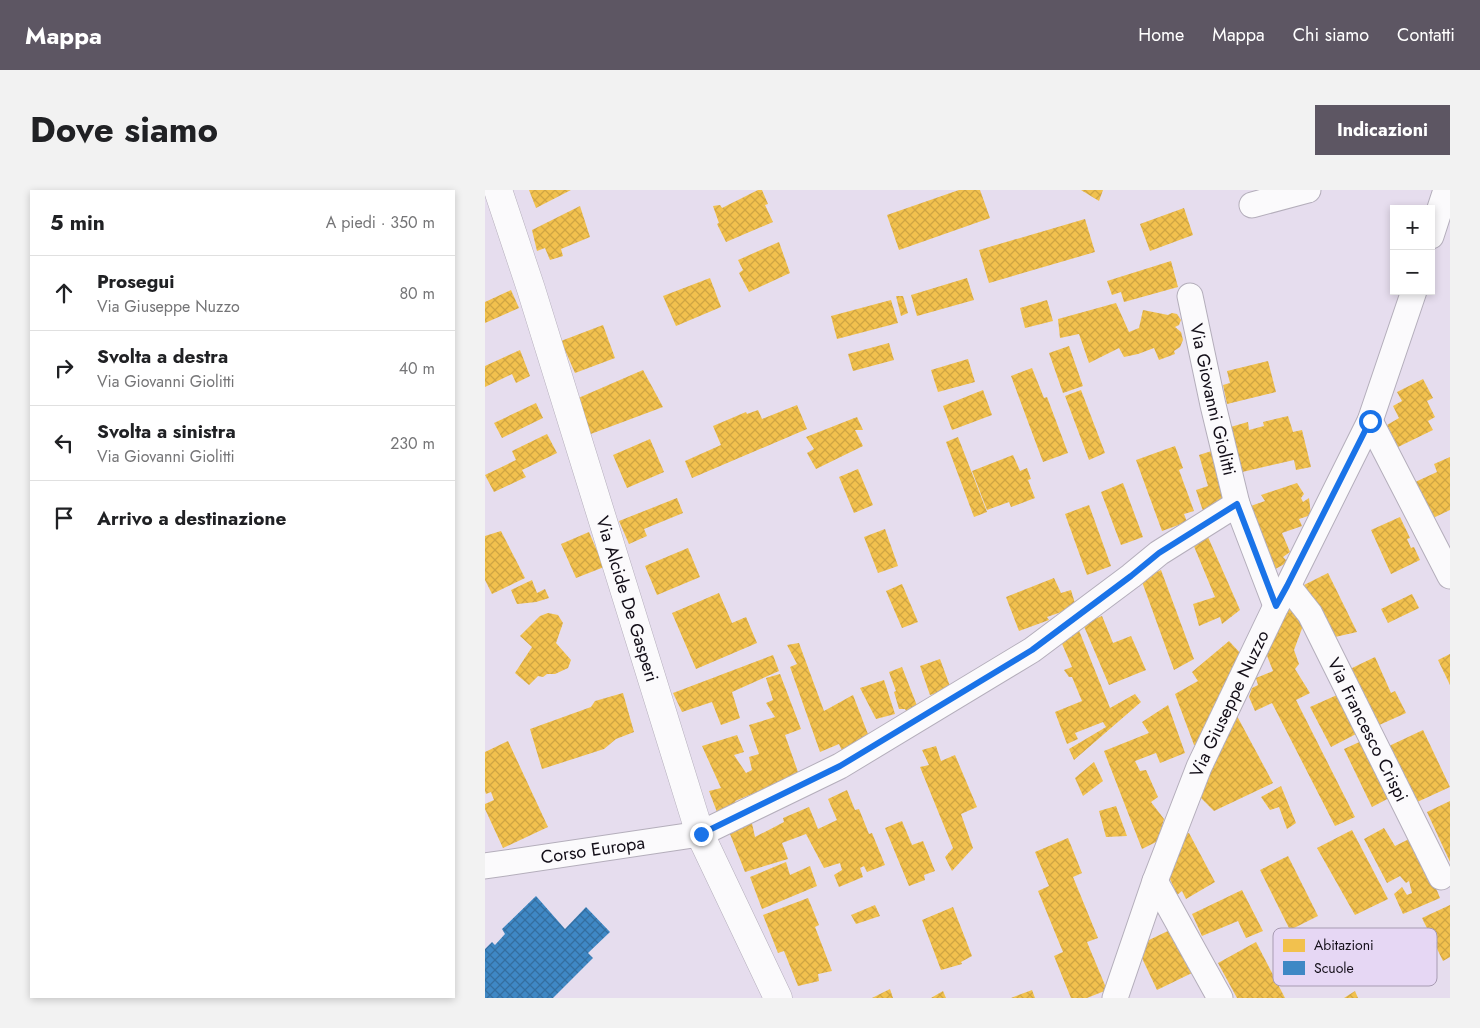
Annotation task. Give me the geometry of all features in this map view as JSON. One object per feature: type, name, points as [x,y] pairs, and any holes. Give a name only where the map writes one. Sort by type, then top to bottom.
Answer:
[{"type":"main road","name":"Via Alcide De Gasperi","points":[[498,190],[531,288],[701,834],[778,998]]},
{"type":"street","points":[[1252,204],[1308,190]]},
{"type":"street","points":[[1435,224],[1446,190]]},
{"type":"street","name":"Via Giuseppe Nuzzo","points":[[1115,998],[1155,881],[1199,767],[1370,421],[1413,295]]},
{"type":"street","name":"Via Giovanni Giolitti","points":[[1190,296],[1213,405],[1237,504],[1282,596]]},
{"type":"street","points":[[1370,421],[1450,576]]},
{"type":"street","points":[[701,834],[840,766],[1032,650],[1159,553],[1237,504]]},
{"type":"street","name":"Via Francesco Crispi","points":[[1282,596],[1310,614],[1441,877]]},
{"type":"street","name":"Corso Europa","points":[[485,866],[701,834]]},
{"type":"street","points":[[1155,881],[1220,998]]},
{"type":"building: Abitazioni","points":[[529,190],[571,190],[536,208]]},
{"type":"building: Abitazioni","points":[[758,190],[762,190],[768,204],[765,205],[773,222],[726,242],[717,224],[719,223],[713,206],[720,205],[722,208]]},
{"type":"building: Abitazioni","points":[[959,190],[980,190],[990,218],[899,250],[887,215]]},
{"type":"building: Abitazioni","points":[[1081,190],[1103,190],[1099,201]]},
{"type":"building: Abitazioni","points":[[580,206],[590,237],[561,249],[563,256],[550,260],[545,248],[537,251],[532,230]]},
{"type":"building: Abitazioni","points":[[1184,208],[1193,235],[1150,251],[1140,224]]},
{"type":"building: Abitazioni","points":[[1085,219],[1095,252],[989,283],[979,250]]},
{"type":"building: Abitazioni","points":[[779,242],[790,273],[749,292],[739,273],[743,270],[738,260]]},
{"type":"building: Abitazioni","points":[[1171,261],[1178,287],[1124,302],[1121,292],[1112,295],[1107,281]]},
{"type":"building: Abitazioni","points":[[710,278],[721,307],[676,326],[663,296]]},
{"type":"building: Abitazioni","points":[[967,278],[974,300],[917,316],[911,295]]},
{"type":"building: Abitazioni","points":[[511,290],[519,308],[485,323],[485,302]]},
{"type":"building: Abitazioni","points":[[896,296],[903,296],[908,313],[901,316]]},
{"type":"building: Abitazioni","points":[[891,300],[898,323],[837,339],[831,316]]},
{"type":"building: Abitazioni","points":[[1047,300],[1053,321],[1025,328],[1020,308]]},
{"type":"building: Abitazioni","points":[[1116,303],[1129,332],[1139,328],[1143,310],[1168,315],[1172,313],[1177,314],[1181,320],[1179,325],[1175,327],[1181,332],[1183,340],[1180,347],[1174,351],[1175,354],[1159,360],[1154,348],[1124,357],[1119,348],[1089,363],[1079,334],[1060,338],[1058,319]]},
{"type":"building: Abitazioni","points":[[603,325],[615,358],[575,373],[561,341]]},
{"type":"building: Abitazioni","points":[[889,343],[894,360],[853,371],[848,354]]},
{"type":"building: Abitazioni","points":[[1069,346],[1083,386],[1063,393],[1049,353]]},
{"type":"building: Abitazioni","points":[[520,350],[530,376],[516,383],[512,374],[485,387],[485,366]]},
{"type":"building: Abitazioni","points":[[968,359],[975,382],[938,392],[931,370]]},
{"type":"building: Abitazioni","points":[[1268,361],[1276,392],[1227,404],[1223,385],[1230,383],[1227,371]]},
{"type":"building: Abitazioni","points":[[1032,368],[1044,398],[1047,397],[1068,453],[1043,462],[1011,376]]},
{"type":"building: Abitazioni","points":[[643,370],[663,407],[588,435],[576,399]]},
{"type":"building: Abitazioni","points":[[1423,379],[1433,398],[1427,401],[1435,417],[1428,421],[1433,430],[1398,447],[1387,425],[1399,418],[1393,406],[1402,401],[1397,392]]},
{"type":"building: Abitazioni","points":[[983,390],[992,415],[952,430],[943,406]]},
{"type":"building: Abitazioni","points":[[1081,390],[1105,453],[1089,460],[1065,396]]},
{"type":"building: Abitazioni","points":[[536,403],[543,418],[502,438],[494,423]]},
{"type":"building: Abitazioni","points":[[797,405],[807,429],[692,478],[685,461],[721,445],[713,426],[746,412],[747,414],[758,410],[762,419]]},
{"type":"building: Abitazioni","points":[[1288,416],[1293,432],[1302,430],[1311,467],[1296,470],[1294,460],[1238,473],[1227,428],[1248,422],[1249,430],[1264,426],[1263,422]]},
{"type":"building: Abitazioni","points":[[857,417],[863,430],[855,430],[863,446],[816,469],[807,453],[814,449],[806,437]]},
{"type":"building: Abitazioni","points":[[547,434],[557,453],[522,470],[526,477],[494,492],[485,475],[516,460],[512,451]]},
{"type":"building: Abitazioni","points":[[958,437],[987,512],[974,517],[946,442]]},
{"type":"building: Abitazioni","points":[[650,439],[664,472],[627,488],[613,455]]},
{"type":"building: Abitazioni","points":[[1175,446],[1183,468],[1179,470],[1194,511],[1184,514],[1187,522],[1162,531],[1136,460]]},
{"type":"building: Abitazioni","points":[[1218,449],[1233,500],[1203,511],[1196,490],[1208,486],[1199,455]]},
{"type":"building: Abitazioni","points":[[1013,455],[1020,471],[1027,468],[1031,479],[1028,480],[1035,498],[1011,507],[1009,502],[987,510],[972,471]]},
{"type":"building: Abitazioni","points":[[1450,457],[1450,510],[1431,519],[1413,483],[1437,472],[1434,464]]},
{"type":"building: Abitazioni","points":[[858,469],[873,505],[854,513],[839,477]]},
{"type":"building: Abitazioni","points":[[1123,483],[1143,537],[1121,545],[1101,492]]},
{"type":"building: Abitazioni","points":[[1297,483],[1304,494],[1301,498],[1303,502],[1309,498],[1311,515],[1299,519],[1302,526],[1282,533],[1290,552],[1283,557],[1288,562],[1268,573],[1245,508],[1265,501],[1261,495]]},
{"type":"building: Abitazioni","points":[[677,498],[683,513],[644,529],[647,536],[629,544],[619,521]]},
{"type":"building: Abitazioni","points":[[1089,505],[1111,566],[1087,575],[1065,514]]},
{"type":"building: Abitazioni","points":[[1400,517],[1410,538],[1407,539],[1411,548],[1414,547],[1420,560],[1391,574],[1371,530]]},
{"type":"building: Abitazioni","points":[[885,529],[898,566],[878,573],[864,537]]},
{"type":"building: Abitazioni","points":[[501,531],[525,578],[492,594],[485,580],[485,536]]},
{"type":"building: Abitazioni","points":[[589,532],[604,567],[576,578],[561,544]]},
{"type":"building: Abitazioni","points":[[1208,537],[1240,610],[1222,624],[1220,617],[1199,626],[1193,604],[1215,597],[1193,544]]},
{"type":"building: Abitazioni","points":[[688,548],[700,577],[657,595],[645,566]]},
{"type":"building: Abitazioni","points":[[1161,570],[1194,659],[1174,670],[1141,579]]},
{"type":"building: Abitazioni","points":[[1328,573],[1357,632],[1335,637],[1304,585]]},
{"type":"building: Abitazioni","points":[[1054,578],[1061,593],[1071,590],[1076,607],[1047,617],[1049,620],[1019,631],[1006,597]]},
{"type":"building: Abitazioni","points":[[532,580],[537,593],[545,589],[549,598],[536,602],[517,604],[511,590]]},
{"type":"building: Abitazioni","points":[[902,584],[918,622],[902,628],[886,591]]},
{"type":"building: Abitazioni","points":[[719,593],[732,623],[746,617],[757,643],[696,669],[672,613]]},
{"type":"building: Abitazioni","points":[[1412,594],[1419,608],[1388,623],[1381,609]]},
{"type":"building: Abitazioni","points":[[1287,609],[1307,615],[1294,650],[1299,664],[1295,669],[1310,693],[1296,700],[1355,817],[1335,826],[1272,703],[1255,711],[1249,697],[1252,688],[1258,685],[1256,678],[1273,671],[1266,653]]},
{"type":"building: Abitazioni","points":[[548,613],[558,615],[563,623],[556,643],[571,660],[568,668],[555,674],[547,674],[543,677],[538,676],[529,685],[515,673],[532,647],[520,636],[540,616]]},
{"type":"building: Abitazioni","points":[[1102,616],[1113,643],[1131,636],[1146,670],[1109,685],[1083,624]]},
{"type":"building: Abitazioni","points":[[1078,628],[1110,708],[1135,694],[1141,702],[1074,760],[1069,749],[1106,727],[1103,722],[1075,733],[1078,739],[1067,744],[1055,712],[1082,701],[1072,677],[1069,677],[1064,670],[1072,667],[1060,639]]},
{"type":"building: Abitazioni","points":[[1229,641],[1242,655],[1231,669],[1234,671],[1197,746],[1194,745],[1175,694],[1198,681],[1192,672]]},
{"type":"building: Abitazioni","points":[[799,643],[824,711],[853,695],[871,742],[843,753],[839,744],[820,752],[790,667],[797,664],[787,645]]},
{"type":"building: Abitazioni","points":[[1450,654],[1450,685],[1438,660]]},
{"type":"building: Abitazioni","points":[[773,655],[779,671],[732,692],[740,718],[721,725],[712,702],[682,712],[673,693]]},
{"type":"building: Abitazioni","points":[[1375,657],[1391,693],[1395,691],[1406,713],[1377,726],[1350,669]]},
{"type":"building: Abitazioni","points":[[940,659],[951,689],[930,695],[920,666]]},
{"type":"building: Abitazioni","points":[[902,667],[921,716],[912,720],[905,709],[899,709],[894,692],[896,691],[889,672]]},
{"type":"building: Abitazioni","points":[[780,674],[801,729],[785,735],[799,775],[735,801],[739,808],[720,820],[709,791],[721,788],[702,746],[737,735],[744,752],[734,755],[746,773],[752,770],[749,757],[759,754],[749,725],[775,717],[766,703],[773,700],[766,678]]},
{"type":"building: Abitazioni","points":[[884,680],[895,714],[876,719],[860,688]]},
{"type":"building: Abitazioni","points":[[623,693],[634,732],[616,739],[604,749],[542,769],[530,729],[591,707],[595,701]]},
{"type":"building: Abitazioni","points":[[1337,695],[1356,734],[1331,747],[1310,707]]},
{"type":"building: Abitazioni","points":[[1168,705],[1185,753],[1160,763],[1156,753],[1135,761],[1140,771],[1146,770],[1158,797],[1151,802],[1164,819],[1158,841],[1142,849],[1104,751],[1149,733],[1142,722]]},
{"type":"building: Abitazioni","points":[[1237,716],[1273,783],[1214,811],[1198,795]]},
{"type":"building: Abitazioni","points":[[1423,730],[1450,787],[1415,803],[1389,746]]},
{"type":"building: Abitazioni","points":[[1366,739],[1391,797],[1372,807],[1344,749]]},
{"type":"building: Abitazioni","points":[[508,741],[548,827],[503,848],[485,809],[485,804],[494,800],[491,792],[486,794],[485,791],[485,752]]},
{"type":"building: Abitazioni","points":[[936,746],[941,761],[955,755],[977,807],[961,814],[973,848],[952,871],[945,857],[953,848],[920,767],[929,765],[922,750]]},
{"type":"building: Abitazioni","points":[[1094,762],[1103,781],[1083,796],[1075,778]]},
{"type":"building: Abitazioni","points":[[1281,786],[1296,823],[1287,829],[1279,807],[1270,810],[1261,797]]},
{"type":"building: Abitazioni","points":[[847,790],[855,810],[859,809],[869,834],[872,833],[885,865],[867,872],[864,866],[860,868],[863,877],[839,887],[834,875],[842,870],[840,863],[824,868],[806,834],[782,843],[788,859],[745,872],[728,829],[751,819],[755,837],[784,822],[783,818],[809,807],[818,829],[837,820],[828,799]]},
{"type":"building: Abitazioni","points":[[1450,801],[1450,862],[1427,812]]},
{"type":"building: Abitazioni","points":[[1116,806],[1127,836],[1106,837],[1099,811]]},
{"type":"building: Abitazioni","points":[[902,821],[912,845],[923,841],[935,871],[924,875],[925,880],[909,886],[885,828]]},
{"type":"building: Abitazioni","points":[[1384,828],[1395,846],[1415,836],[1440,898],[1403,914],[1394,894],[1402,887],[1407,895],[1412,893],[1409,881],[1406,883],[1400,876],[1387,883],[1364,839]]},
{"type":"building: Abitazioni","points":[[1352,830],[1388,899],[1355,915],[1317,848]]},
{"type":"building: Abitazioni","points":[[1189,833],[1215,882],[1186,899],[1182,891],[1177,895],[1166,870],[1184,835]]},
{"type":"building: Abitazioni","points":[[1068,838],[1082,873],[1073,877],[1098,938],[1087,942],[1107,990],[1087,998],[1071,998],[1054,956],[1063,952],[1038,891],[1049,886],[1035,852]]},
{"type":"building: Abitazioni","points":[[1288,856],[1318,916],[1294,928],[1289,928],[1260,870]]},
{"type":"building: Abitazioni","points":[[786,862],[790,875],[810,866],[817,886],[762,909],[750,877]]},
{"type":"building: Abitazioni","points":[[1242,890],[1263,931],[1246,938],[1238,921],[1202,936],[1192,914]]},
{"type":"building: Abitazioni","points":[[808,898],[819,925],[815,927],[832,971],[818,974],[819,981],[798,986],[784,951],[778,953],[763,915]]},
{"type":"building: Abitazioni","points":[[875,905],[880,916],[856,924],[851,915]]},
{"type":"building: Abitazioni","points":[[1450,905],[1450,957],[1443,961],[1437,949],[1437,928],[1427,928],[1422,918]]},
{"type":"building: Abitazioni","points":[[953,907],[972,956],[961,962],[962,964],[941,970],[922,920]]},
{"type":"building: Abitazioni","points":[[1168,931],[1192,973],[1157,990],[1141,956],[1149,940]]},
{"type":"building: Abitazioni","points":[[1256,942],[1273,975],[1273,986],[1279,986],[1285,998],[1237,998],[1218,963]]},
{"type":"building: Abitazioni","points":[[890,989],[893,998],[872,998]]},
{"type":"building: Abitazioni","points":[[1032,990],[1035,998],[1011,998]]},
{"type":"building: Abitazioni","points":[[943,991],[946,998],[931,998]]},
{"type":"building: Abitazioni","points":[[1355,991],[1358,998],[1344,998]]},
{"type":"building: Scuole","points":[[536,896],[565,929],[586,907],[610,932],[588,953],[593,958],[553,998],[485,998],[485,949],[492,942],[495,945],[505,934],[502,929]]},
{"type":"route","points":[[701,834],[840,766],[1032,650],[1159,553],[1237,504],[1276,606],[1370,421]]}]
